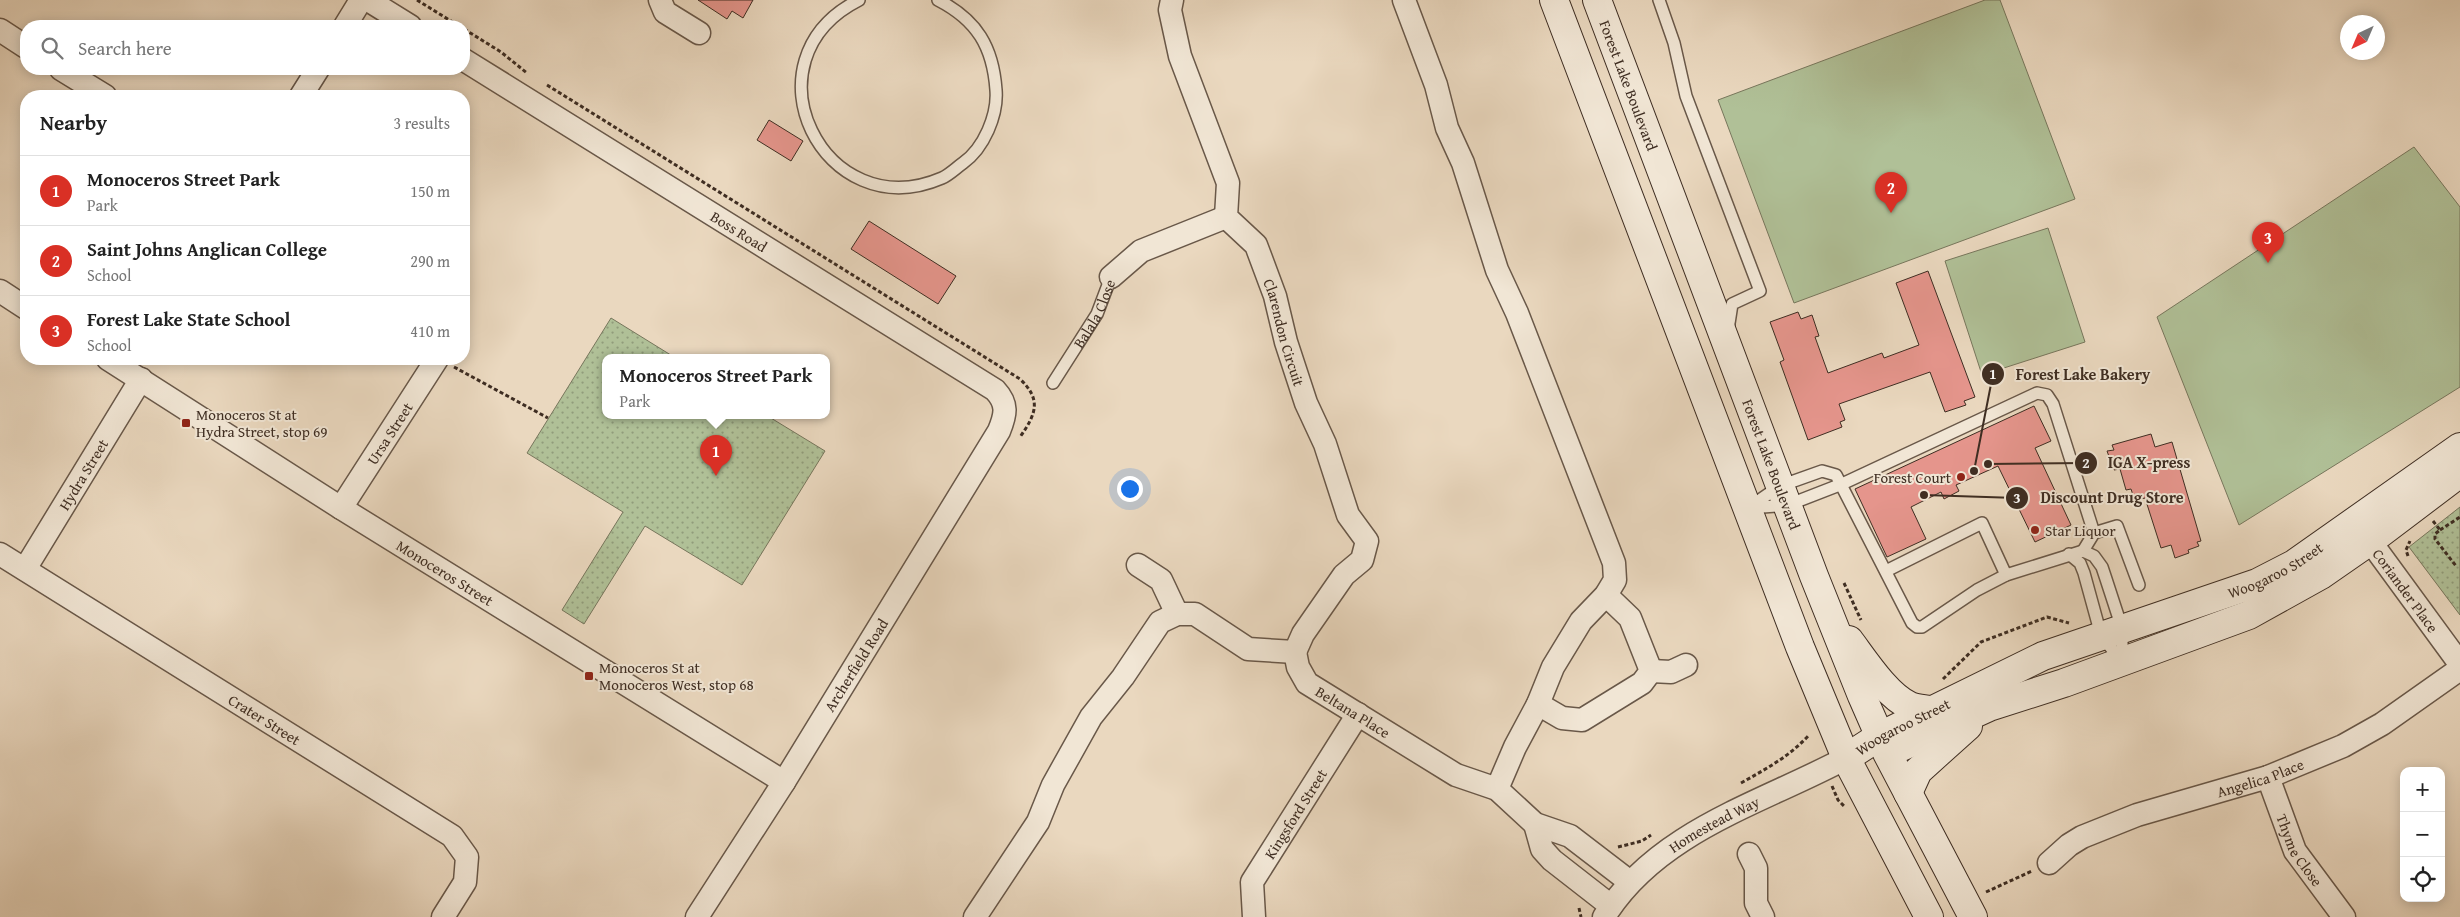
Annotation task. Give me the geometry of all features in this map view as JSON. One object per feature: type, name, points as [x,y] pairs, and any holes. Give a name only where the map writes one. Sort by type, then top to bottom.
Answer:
[{"type":"main road","points":[[1554,0],[1780,596],[1846,758],[1929,917]]},
{"type":"main road","name":"Forest Lake Boulevard","points":[[1597,0],[1829,616],[1884,744],[1908,793],[1978,905]]},
{"type":"main road","name":"Woogaroo Street","points":[[1846,758],[2122,662],[2249,615],[2321,575],[2363,531],[2460,447]]},
{"type":"main road","name":"Woogaroo Street","points":[[1884,744],[1933,711],[2009,671],[2106,628],[2257,583],[2363,531],[2460,472]]},
{"type":"main road","points":[[1829,616],[1870,668],[1900,700],[1910,706],[1933,711]]},
{"type":"main road","points":[[1908,793],[1918,771],[1923,765],[1989,707]]},
{"type":"street","points":[[349,20],[361,0]]},
{"type":"street","points":[[368,0],[400,20]]},
{"type":"street","points":[[660,0],[665,12],[699,33]]},
{"type":"street","points":[[1172,0],[1170,10],[1180,56],[1228,183],[1226,217]]},
{"type":"street","points":[[1404,0],[1436,85],[1447,128],[1463,163],[1497,270],[1517,313],[1614,563],[1615,580],[1606,596],[1581,621],[1553,667],[1538,704],[1515,747],[1497,789]]},
{"type":"street","points":[[0,30],[20,42]]},
{"type":"street","name":"Boss Road","points":[[470,64],[995,390],[1003,399],[1006,408]]},
{"type":"street","points":[[71,75],[95,90]]},
{"type":"street","points":[[305,90],[314,75]]},
{"type":"street","name":"Balala Close","points":[[1112,277],[1141,251],[1226,217]]},
{"type":"street","name":"Clarendon Circuit","points":[[1226,217],[1256,245],[1275,296],[1286,342],[1306,403],[1325,444],[1348,515],[1367,541],[1362,560],[1344,575],[1303,634],[1296,652]]},
{"type":"street","points":[[0,291],[20,304]]},
{"type":"street","name":"Monoceros Street","points":[[117,365],[341,508],[784,782]]},
{"type":"street","name":"Ursa Street","points":[[341,508],[439,365]]},
{"type":"street","name":"Hydra Street","points":[[25,569],[141,380]]},
{"type":"street","name":"Archerfield Road","points":[[697,917],[784,782],[1000,431],[1006,408]]},
{"type":"street","name":"Coriander Place","points":[[2363,531],[2460,664]]},
{"type":"street","name":"Crater Street","points":[[0,554],[452,836],[467,857],[465,882],[443,917]]},
{"type":"street","points":[[1138,565],[1161,580],[1177,614]]},
{"type":"street","points":[[1606,596],[1630,618],[1651,671]]},
{"type":"street","points":[[975,917],[1038,822],[1054,785],[1091,717],[1123,677],[1160,622],[1177,614],[1195,614],[1248,649],[1296,652]]},
{"type":"street","name":"Beltana Place","points":[[1296,652],[1298,667],[1307,683],[1456,775],[1497,789],[1535,824],[1570,836],[1630,882]]},
{"type":"street","points":[[1651,671],[1671,672],[1686,665]]},
{"type":"street","name":"Angelica Place","points":[[2049,863],[2069,845],[2082,837],[2137,816],[2268,777],[2363,736],[2460,669]]},
{"type":"street","points":[[1538,704],[1562,718],[1582,720],[1642,684],[1651,671]]},
{"type":"street","name":"Kingsford Street","points":[[1254,917],[1252,882],[1358,714]]},
{"type":"street","name":"Homestead Way","points":[[1608,912],[1630,882],[1655,859],[1698,830],[1846,758]]},
{"type":"street","name":"Thyme Close","points":[[2268,777],[2295,851],[2344,917]]},
{"type":"street","points":[[1535,824],[1542,848],[1552,860],[1608,912]]},
{"type":"street","points":[[1749,854],[1756,868],[1756,903],[1764,917]]},
{"type":"lane","points":[[859,0],[840,10],[819,32],[805,60],[801,91],[807,122],[822,150],[847,172],[878,185],[911,187],[943,178],[970,158],[989,131],[997,98],[994,66],[981,35],[958,10],[938,0]]},
{"type":"lane","points":[[1659,0],[1674,43],[1686,96],[1760,291],[1732,304],[1727,342]]},
{"type":"lane","name":"Balala Close","points":[[1053,383],[1097,314],[1112,277]]},
{"type":"lane","points":[[1748,508],[1784,495],[1842,484],[2037,393],[2047,395],[2053,404],[2094,533]]},
{"type":"lane","points":[[1748,508],[1784,495],[1822,471],[1836,475],[1912,623],[1917,627],[1922,627],[1977,590],[2006,575],[2083,551],[2094,556],[2102,567],[2106,628],[2122,662]]},
{"type":"lane","points":[[1886,571],[1982,523],[2006,575]]},
{"type":"lane","points":[[2083,551],[2094,533],[2117,526],[2138,585]]},
{"type":"lane","points":[[2069,554],[2080,563],[2122,662]]},
{"type":"path","points":[[417,0],[449,20]]},
{"type":"path","points":[[470,33],[501,52],[528,74]]},
{"type":"path","points":[[542,83],[557,90],[1020,379],[1030,388],[1036,405],[1028,425],[1019,438]]},
{"type":"path","points":[[449,365],[548,418]]},
{"type":"path","points":[[2440,530],[2460,516]]},
{"type":"path","points":[[2426,527],[2433,521]]},
{"type":"path","points":[[2410,563],[2406,550],[2411,538]]},
{"type":"path","points":[[1940,682],[1981,642],[2047,618],[2106,628]]},
{"type":"path","points":[[1978,905],[2049,863]]},
{"type":"green space","points":[[1985,0],[2000,0],[2075,199],[1794,303],[1718,100]]},
{"type":"green space","points":[[2414,147],[2460,207],[2460,387],[2239,525],[2157,317]]},
{"type":"green space","points":[[2048,228],[2085,342],[1982,375],[1945,261]]},
{"type":"green space","points":[[611,318],[669,354],[602,354],[602,419],[773,419],[825,451],[742,585],[645,526],[584,624],[562,610],[623,512],[527,453]]},
{"type":"green space","points":[[2460,507],[2460,615],[2409,547]]},
{"type":"building","points":[[698,0],[753,0],[743,18],[732,11],[727,19]]},
{"type":"building","points":[[769,120],[803,141],[791,161],[757,140]]},
{"type":"building","points":[[869,221],[956,276],[938,304],[851,249]]},
{"type":"building","points":[[1928,271],[1975,397],[1964,401],[1966,405],[1945,412],[1930,372],[1839,404],[1845,420],[1840,422],[1842,427],[1808,440],[1780,362],[1784,360],[1770,322],[1798,312],[1801,319],[1812,315],[1819,336],[1815,337],[1828,373],[1882,353],[1884,358],[1919,345],[1896,283]]},
{"type":"building","points":[[2034,406],[2051,441],[2035,448],[2071,525],[2035,542],[1998,466],[1956,485],[1959,491],[1944,499],[1941,492],[1911,507],[1926,539],[1887,557],[1855,489]]},
{"type":"building","points":[[2151,434],[2155,447],[2172,442],[2201,541],[2197,542],[2199,546],[2188,550],[2189,553],[2175,558],[2171,545],[2161,548],[2145,498],[2140,499],[2138,494],[2133,495],[2131,489],[2126,490],[2120,469],[2114,470],[2107,451],[2114,450],[2112,445]]},
{"type":"place","name":"Saint Johns Anglican College","points":[[1891,213]]},
{"type":"place","name":"Forest Lake State School","points":[[2268,263]]},
{"type":"place","name":"Monoceros St at Hydra Street, stop 69","points":[[186,423]]},
{"type":"place","name":"IGA X-press","points":[[1988,464]]},
{"type":"place","name":"Forest Lake Bakery","points":[[1974,471]]},
{"type":"place","name":"Monoceros Street Park","points":[[716,476]]},
{"type":"place","name":"Forest Court","points":[[1961,477]]},
{"type":"place","name":"Discount Drug Store","points":[[1924,495]]},
{"type":"place","name":"Star Liquor","points":[[2035,530]]},
{"type":"place","name":"Monoceros St at Monoceros West, stop 68","points":[[589,676]]}]
